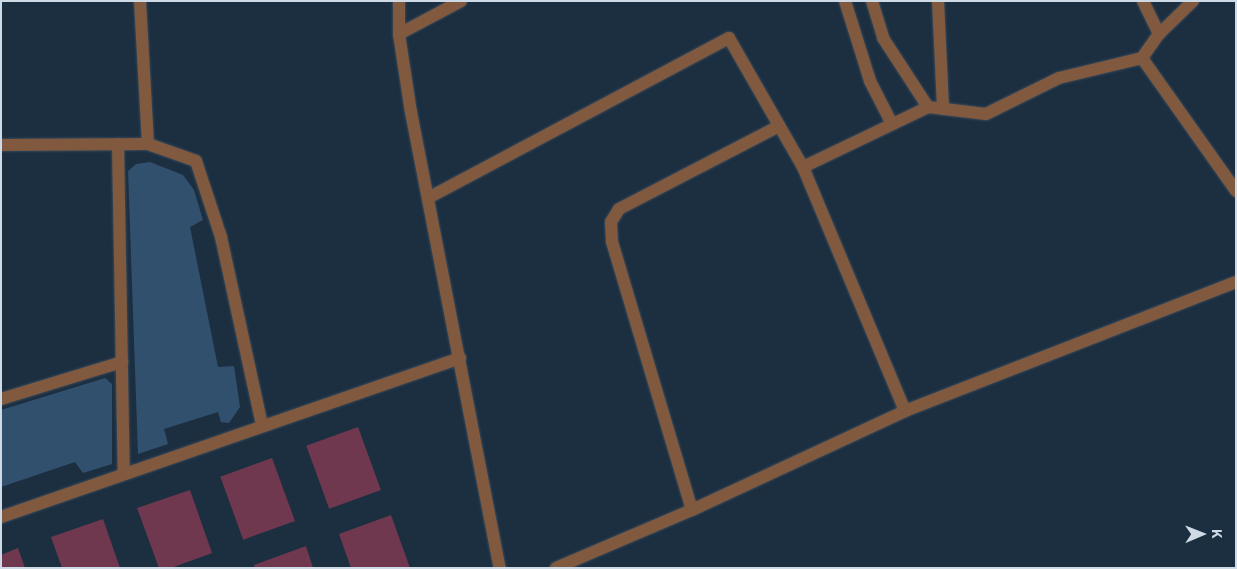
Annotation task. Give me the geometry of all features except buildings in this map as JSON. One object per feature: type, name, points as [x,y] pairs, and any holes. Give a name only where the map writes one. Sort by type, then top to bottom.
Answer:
[{"type":"street","points":[[140,1],[148,144]]},
{"type":"street","points":[[399,1],[399,34],[428,198],[500,568]]},
{"type":"street","points":[[399,34],[461,1]]},
{"type":"street","points":[[845,1],[870,81],[892,124]]},
{"type":"street","points":[[872,1],[883,38],[928,108]]},
{"type":"street","points":[[938,1],[943,109]]},
{"type":"street","points":[[1143,1],[1159,34]]},
{"type":"street","points":[[803,167],[928,108],[986,114],[1059,78],[1142,58],[1159,34],[1193,1]]},
{"type":"street","points":[[428,198],[729,38],[803,167],[905,411]]},
{"type":"street","points":[[1142,58],[1236,191]]},
{"type":"street","points":[[692,510],[612,242],[611,222],[619,209],[779,126]]},
{"type":"street","points":[[118,144],[124,474]]},
{"type":"street","points":[[1,145],[148,144],[196,161],[221,237],[262,424]]},
{"type":"street","points":[[556,568],[692,510],[905,411],[1236,282]]},
{"type":"street","points":[[1,517],[262,424],[460,358]]},
{"type":"street","points":[[1,399],[122,362]]},
{"type":"shaded area","points":[[150,162],[183,175],[194,190],[203,220],[190,227],[218,367],[234,366],[240,407],[229,423],[221,422],[218,412],[164,429],[168,444],[138,454],[128,171],[136,164]]},
{"type":"shaded area","points":[[105,378],[112,384],[112,464],[83,473],[75,462],[1,487],[1,410]]}]
